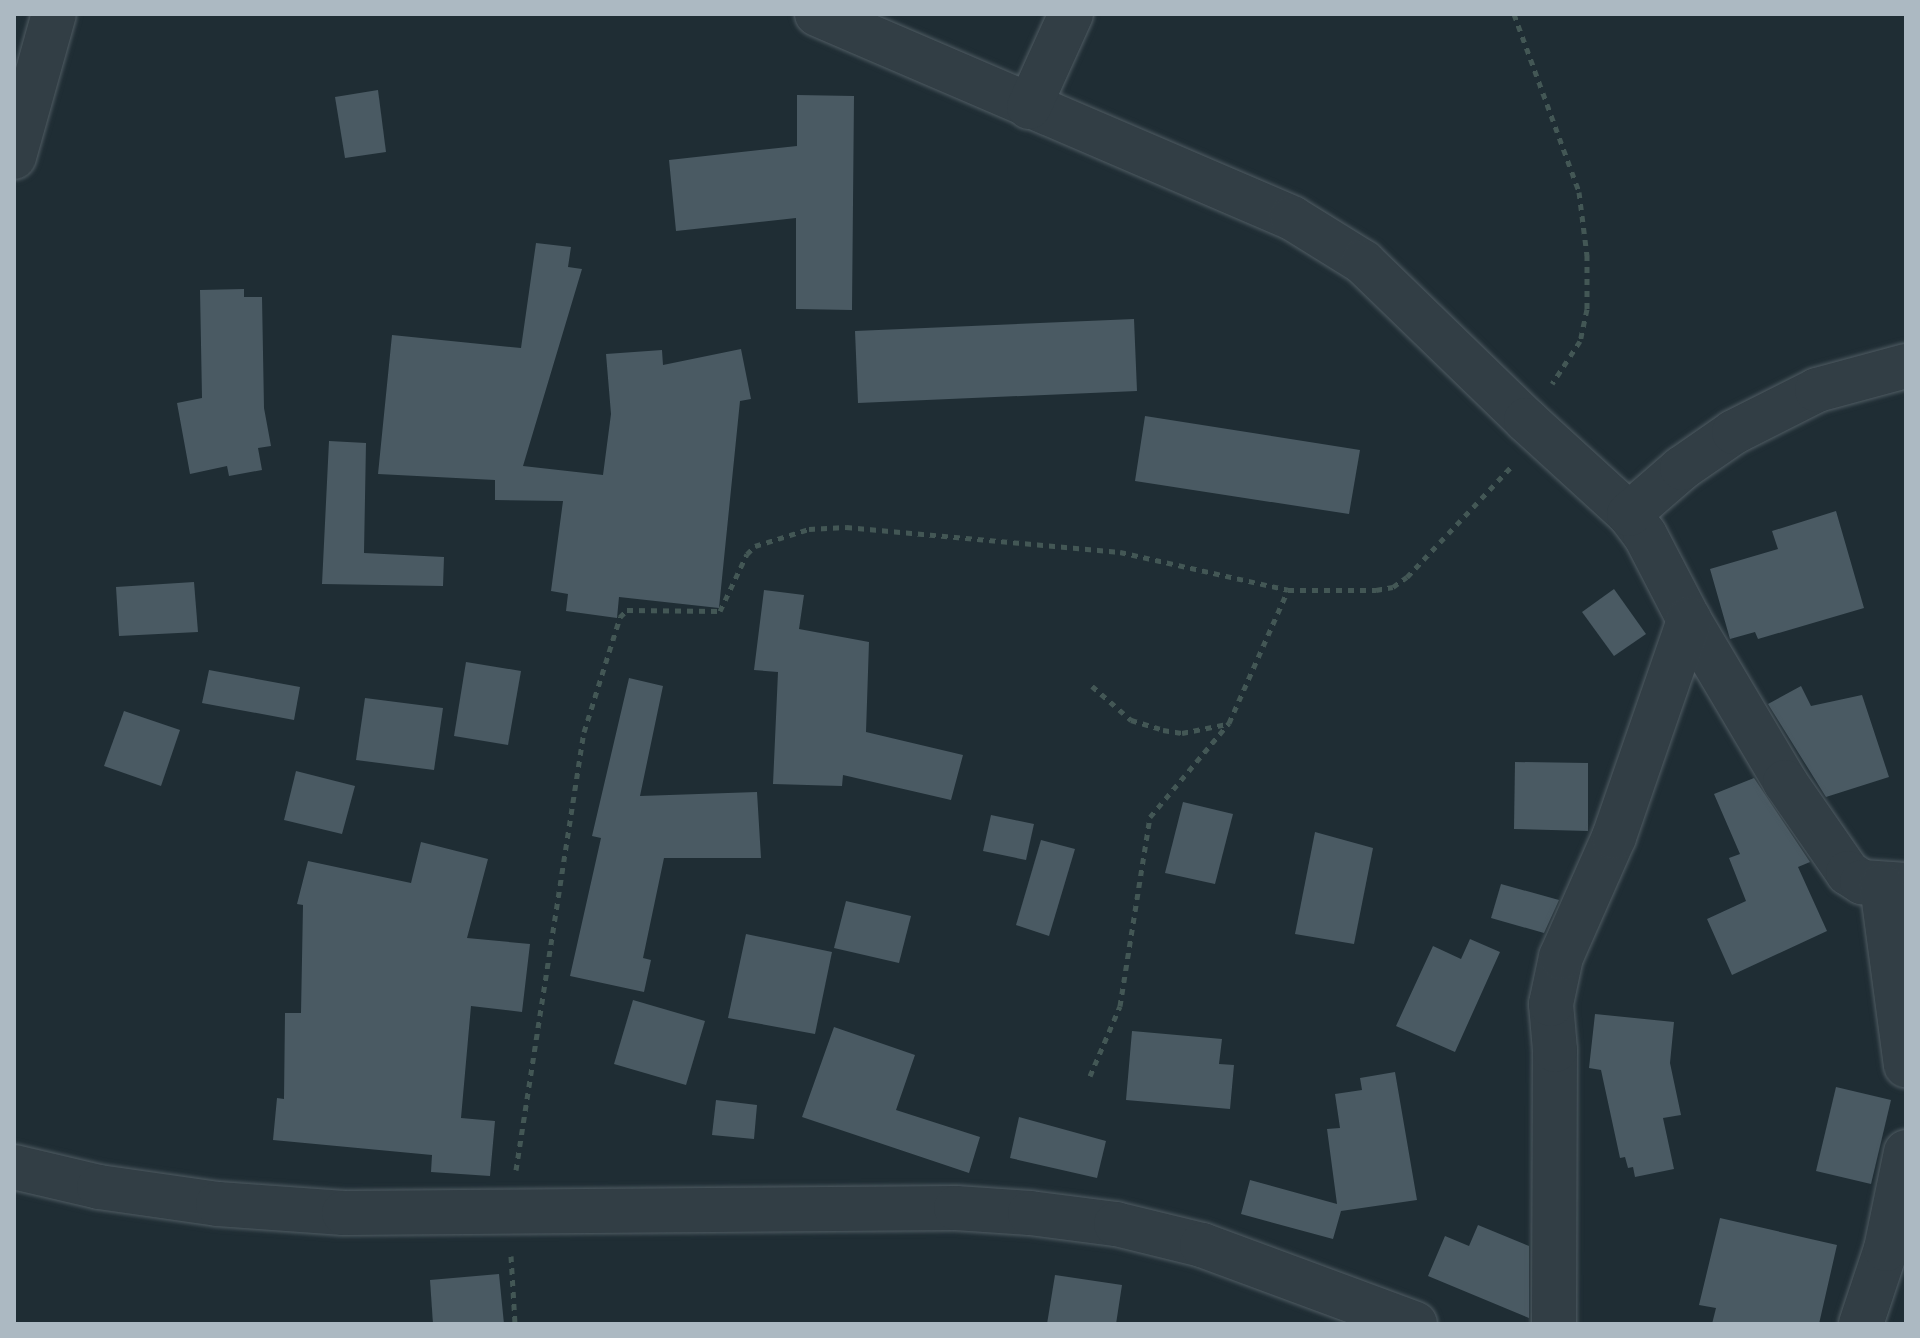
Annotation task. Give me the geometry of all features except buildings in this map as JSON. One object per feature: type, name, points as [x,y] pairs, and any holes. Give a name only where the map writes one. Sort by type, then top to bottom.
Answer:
[{"type":"street","points":[[14,157],[54,14]]},
{"type":"street","points":[[817,14],[1292,218],[1363,262],[1629,514],[1645,535],[1689,620],[1785,782],[1848,873],[1862,882],[1894,885],[1906,1065]]},
{"type":"street","points":[[1029,107],[1071,14]]},
{"type":"street","points":[[1629,514],[1682,468],[1734,432],[1817,390],[1906,366]]},
{"type":"street","points":[[1554,1324],[1555,1050],[1551,1004],[1561,957],[1614,837],[1689,620]]},
{"type":"street","points":[[1861,1324],[1886,1249],[1906,1152]]},
{"type":"street","points":[[14,1167],[99,1187],[218,1204],[344,1213],[956,1208],[1073,1219],[1116,1224],[1202,1245],[1415,1324]]},
{"type":"path","points":[[515,1324],[509,1214],[584,732],[620,617],[627,610],[720,611],[747,554],[755,546],[809,529],[846,527],[1120,552],[1288,590],[1393,587],[1434,551],[1534,426],[1580,341],[1587,309],[1587,255],[1579,192],[1514,14]]},
{"type":"path","points":[[1090,1076],[1120,1006],[1150,817],[1229,723],[1288,590]]},
{"type":"path","points":[[1092,686],[1131,720],[1163,730],[1182,733],[1229,723]]}]
